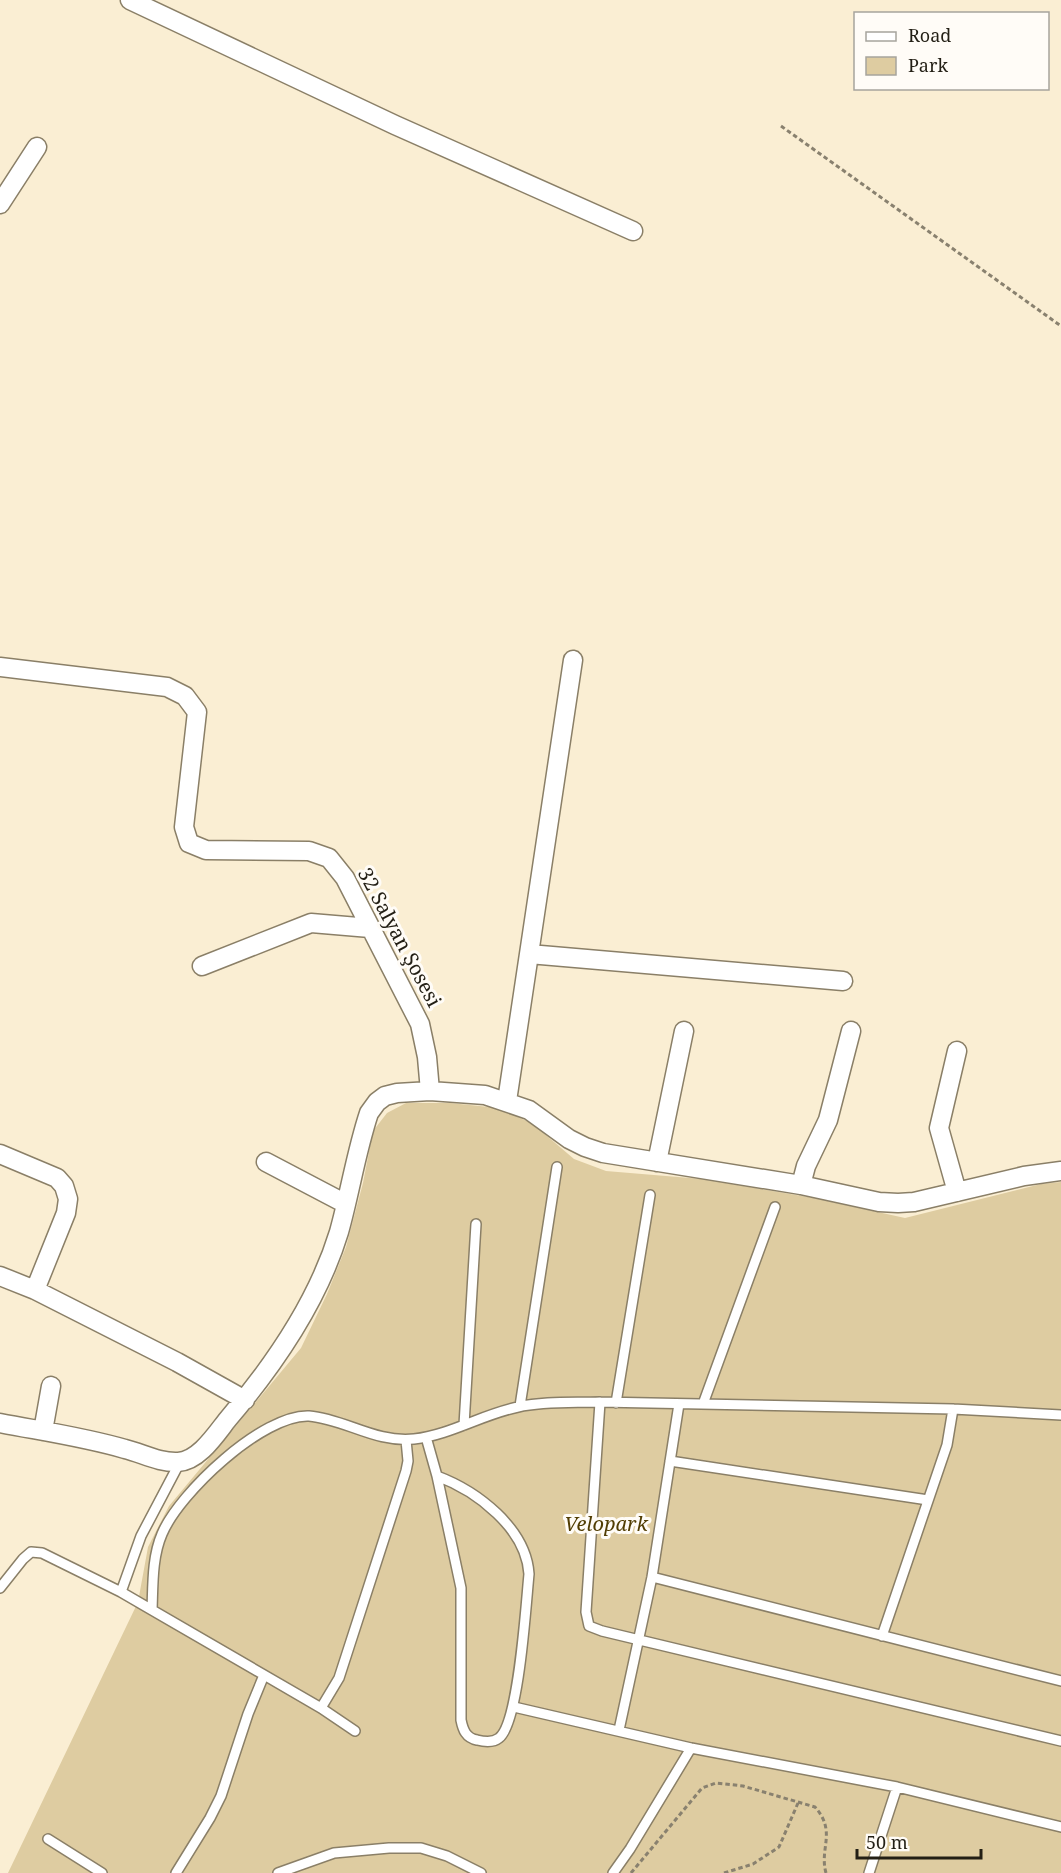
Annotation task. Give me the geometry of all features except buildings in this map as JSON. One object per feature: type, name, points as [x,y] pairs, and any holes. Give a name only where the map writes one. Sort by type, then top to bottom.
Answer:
[{"type":"street","points":[[130,0],[395,125],[633,231]]},
{"type":"street","points":[[0,204],[37,147]]},
{"type":"street","points":[[507,1101],[573,660]]},
{"type":"street","name":"32 Salyan Şosesi","points":[[0,667],[167,687],[184,696],[196,712],[184,827],[189,843],[206,850],[309,851],[329,858],[345,878],[420,1024],[427,1057],[430,1091]]},
{"type":"street","points":[[202,966],[311,923],[370,928]]},
{"type":"street","points":[[530,954],[843,981]]},
{"type":"street","points":[[657,1162],[684,1031]]},
{"type":"street","points":[[801,1185],[806,1166],[828,1120],[851,1031]]},
{"type":"street","points":[[957,1051],[939,1128],[957,1192]]},
{"type":"street","points":[[0,1423],[125,1448],[159,1460],[180,1462],[192,1457],[205,1446],[245,1400],[284,1345],[312,1297],[335,1241],[369,1113],[385,1096],[397,1093],[466,1092],[507,1101],[528,1110],[585,1147],[603,1153],[801,1185],[879,1202],[914,1202],[1024,1176],[1061,1171]]},
{"type":"street","points":[[0,1154],[57,1178],[64,1186],[68,1199],[66,1213],[35,1290]]},
{"type":"street","points":[[266,1162],[346,1204]]},
{"type":"street","points":[[0,1276],[35,1290],[177,1362],[245,1400]]},
{"type":"street","points":[[43,1431],[51,1386]]},
{"type":"lane","points":[[520,1406],[557,1167]]},
{"type":"lane","points":[[616,1403],[650,1195]]},
{"type":"lane","points":[[703,1404],[775,1207]]},
{"type":"lane","points":[[464,1425],[476,1224]]},
{"type":"lane","points":[[600,1402],[586,1619],[590,1626],[1061,1741]]},
{"type":"lane","points":[[152,1610],[153,1576],[161,1535],[184,1500],[243,1443],[287,1419],[310,1416],[380,1437],[406,1440],[426,1437],[520,1406],[600,1402],[953,1410],[1061,1415]]},
{"type":"lane","points":[[619,1730],[652,1577],[679,1404]]},
{"type":"lane","points":[[882,1636],[947,1444],[953,1410]]},
{"type":"lane","points":[[426,1437],[437,1476],[461,1588],[461,1720],[467,1736],[474,1740],[492,1742],[501,1737],[506,1730],[514,1707],[529,1574],[528,1562],[519,1539],[478,1496],[457,1483],[437,1476]]},
{"type":"lane","points":[[321,1708],[339,1678],[406,1471],[408,1461],[406,1440]]},
{"type":"lane","points":[[670,1461],[928,1500]]},
{"type":"lane","points":[[121,1592],[141,1536],[180,1462]]},
{"type":"lane","points":[[0,1588],[31,1552],[42,1553],[121,1592],[321,1708],[355,1731]]},
{"type":"lane","points":[[652,1577],[1061,1681]]},
{"type":"lane","points":[[176,1873],[221,1796],[248,1714],[264,1675]]},
{"type":"lane","points":[[514,1707],[691,1748],[897,1787],[1061,1827]]},
{"type":"lane","points":[[613,1873],[691,1748]]},
{"type":"lane","points":[[868,1873],[897,1787]]},
{"type":"lane","points":[[48,1839],[102,1873]]},
{"type":"lane","points":[[278,1873],[334,1853],[389,1848],[422,1848],[447,1856],[481,1873]]},
{"type":"path","points":[[781,126],[1061,326]]},
{"type":"path","points":[[631,1873],[702,1788],[716,1783],[743,1786],[814,1807],[822,1815],[828,1836],[824,1865],[826,1873]]},
{"type":"path","points":[[724,1873],[753,1864],[779,1847],[798,1803]]},
{"type":"green space","name":"Velopark","points":[[406,1103],[450,1103],[499,1108],[533,1124],[574,1159],[606,1171],[702,1179],[814,1198],[905,1218],[1041,1184],[1061,1182],[1061,1873],[8,1873],[138,1602],[148,1547],[169,1506],[301,1348],[346,1247],[363,1183],[373,1131],[387,1113]]}]
